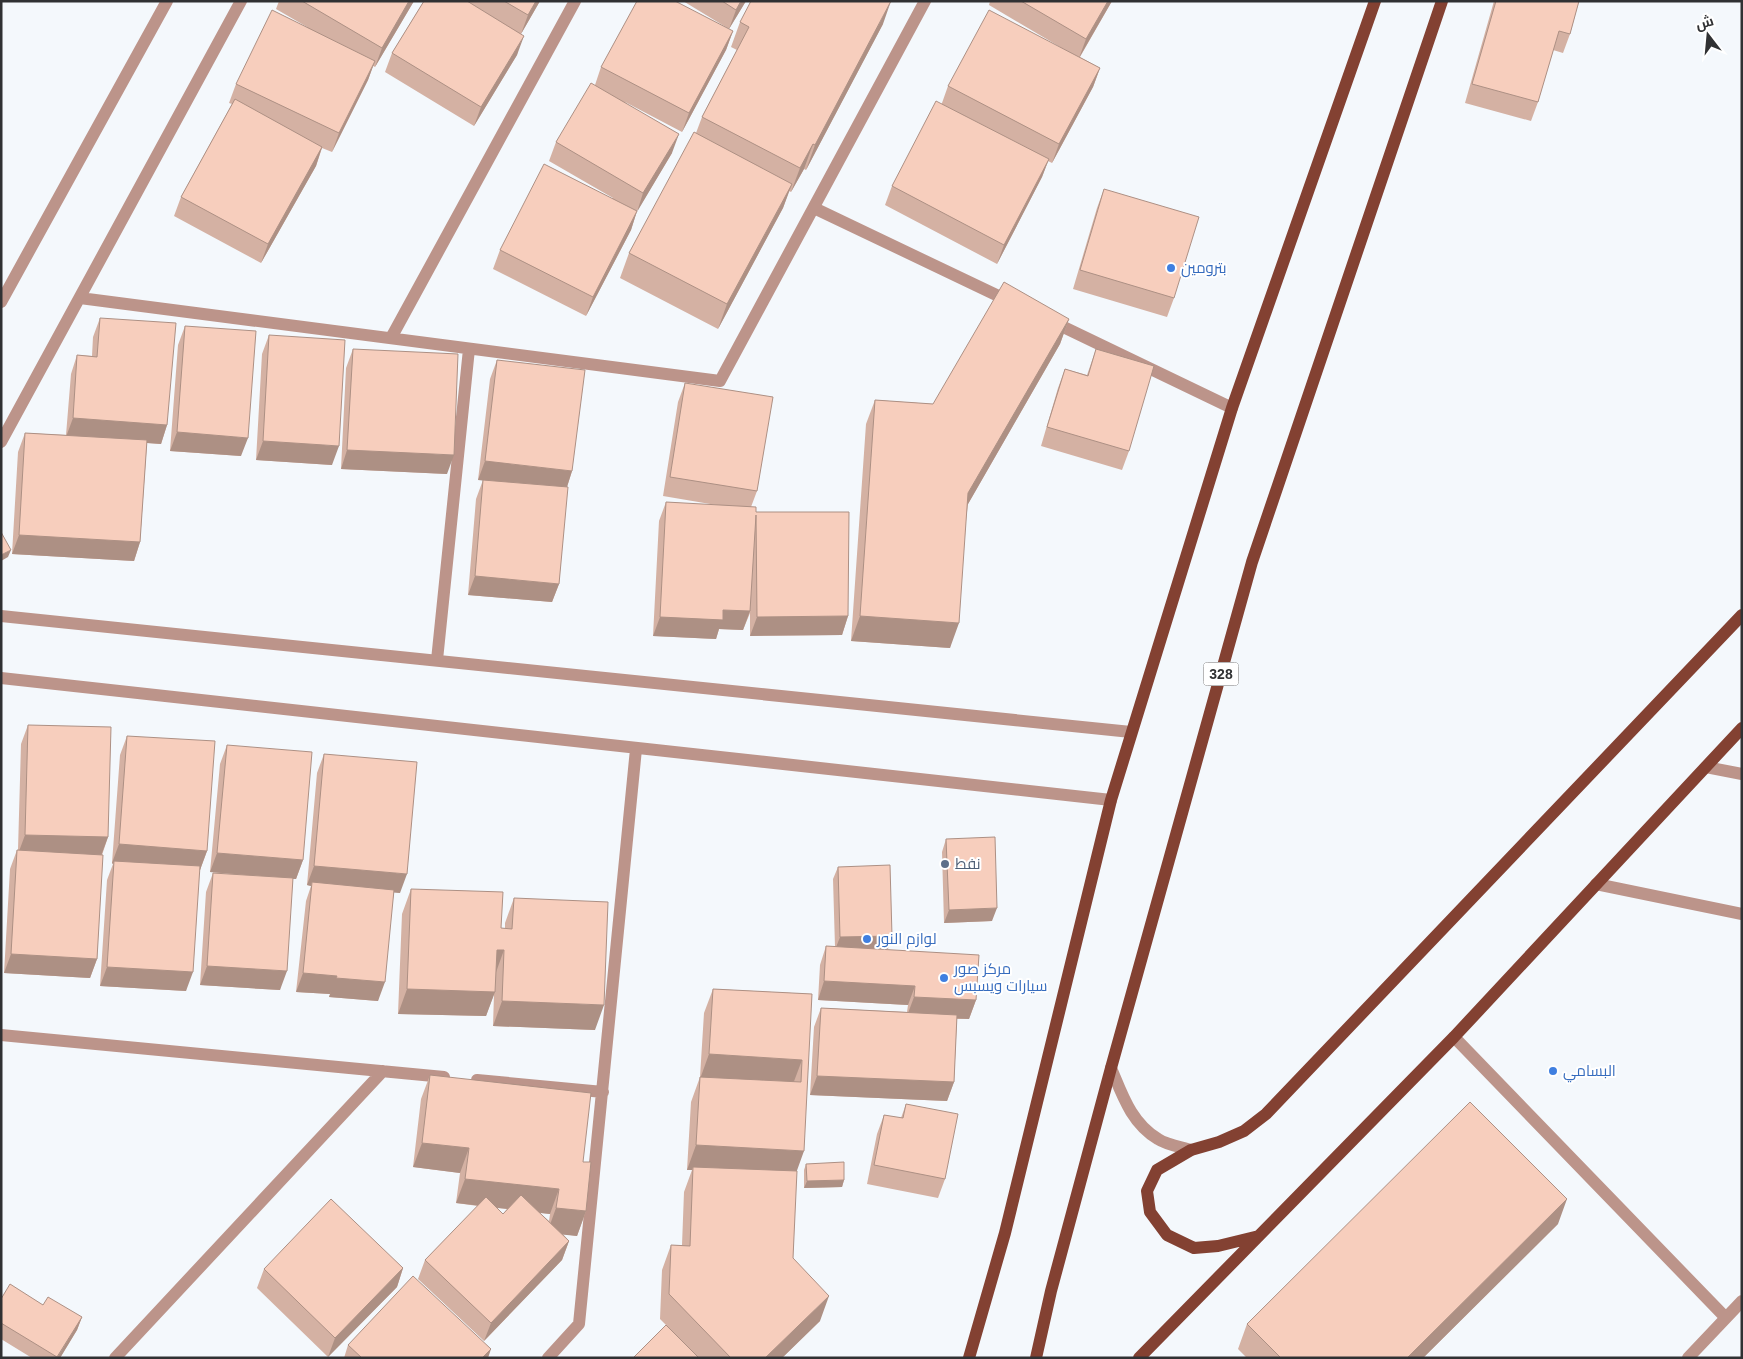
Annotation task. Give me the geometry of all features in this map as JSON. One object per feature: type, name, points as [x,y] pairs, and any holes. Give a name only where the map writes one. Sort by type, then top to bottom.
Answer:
[{"type":"main road","points":[[969,1358],[1005,1233],[1111,800],[1131,732],[1232,408],[1375,1]]},
{"type":"main road","name":"328","points":[[1036,1358],[1051,1291],[1111,1068],[1252,562],[1442,1]]},
{"type":"main road","points":[[1259,1236],[1218,1246],[1194,1248],[1167,1235],[1150,1212],[1147,1191],[1156,1170],[1191,1150],[1219,1142],[1244,1131],[1266,1114],[1742,615]]},
{"type":"main road","points":[[1139,1358],[1454,1037],[1742,728]]},
{"type":"street","points":[[1,302],[167,1]]},
{"type":"street","points":[[1,442],[241,1]]},
{"type":"street","points":[[392,338],[575,1]]},
{"type":"street","points":[[80,298],[720,381],[925,1]]},
{"type":"street","points":[[814,208],[1018,306]]},
{"type":"street","points":[[1036,314],[1232,408]]},
{"type":"street","points":[[437,660],[469,349]]},
{"type":"street","points":[[1,616],[1131,732]]},
{"type":"street","points":[[1,678],[1111,800]]},
{"type":"street","points":[[548,1358],[579,1324],[636,748]]},
{"type":"street","points":[[1706,767],[1742,774]]},
{"type":"street","points":[[1596,884],[1742,914]]},
{"type":"street","points":[[1,1035],[603,1092]]},
{"type":"street","points":[[1454,1037],[1726,1318]]},
{"type":"street","points":[[1111,1068],[1125,1101],[1136,1120],[1158,1139],[1191,1150]]},
{"type":"street","points":[[115,1358],[383,1072]]},
{"type":"street","points":[[1688,1358],[1742,1301]]},
{"type":"building","points":[[302,1],[409,1],[382,48]]},
{"type":"building","points":[[424,1],[467,1],[524,36],[481,107],[392,53]]},
{"type":"building","points":[[504,1],[536,1],[528,15]]},
{"type":"building","points":[[637,1],[675,1],[733,31],[689,113],[601,67]]},
{"type":"building","points":[[722,1],[741,1],[736,10]]},
{"type":"building","points":[[751,1],[891,1],[815,145],[813,144],[800,168],[702,117],[749,27],[740,22]]},
{"type":"building","points":[[1021,1],[1108,1],[1086,39]]},
{"type":"building","points":[[1496,1],[1579,1],[1570,34],[1559,31],[1538,102],[1472,84]]},
{"type":"building","points":[[272,10],[375,61],[339,133],[236,84]]},
{"type":"building","points":[[989,10],[1100,68],[1059,144],[948,86]]},
{"type":"building","points":[[591,83],[679,134],[643,193],[556,142]]},
{"type":"building","points":[[235,99],[322,147],[268,244],[181,197]]},
{"type":"building","points":[[936,101],[1049,159],[1004,245],[892,186]]},
{"type":"building","points":[[694,132],[792,184],[727,304],[629,253]]},
{"type":"building","points":[[544,164],[637,211],[593,297],[500,250]]},
{"type":"building","points":[[1104,189],[1199,217],[1174,298],[1080,270]]},
{"type":"building","points":[[1004,282],[1069,319],[968,493],[959,623],[860,616],[875,400],[933,404]]},
{"type":"building","points":[[100,318],[176,323],[167,425],[73,418],[77,355],[97,357]]},
{"type":"building","points":[[185,326],[256,331],[248,438],[177,432]]},
{"type":"building","points":[[269,335],[345,340],[339,446],[263,441]]},
{"type":"building","points":[[353,349],[458,354],[454,455],[347,450]]},
{"type":"building","points":[[1096,349],[1154,366],[1129,451],[1047,427],[1065,369],[1088,376]]},
{"type":"building","points":[[497,360],[585,370],[572,471],[485,461]]},
{"type":"building","points":[[685,383],[773,397],[757,491],[670,477]]},
{"type":"building","points":[[25,433],[147,440],[140,542],[19,535]]},
{"type":"building","points":[[483,480],[568,487],[559,584],[475,576]]},
{"type":"building","points":[[666,502],[756,507],[756,512],[849,512],[848,616],[757,617],[756,515],[750,611],[723,610],[723,620],[660,617]]},
{"type":"building","points":[[1,532],[11,550],[1,555]]},
{"type":"building","points":[[28,725],[111,727],[108,837],[25,835]]},
{"type":"building","points":[[127,736],[215,741],[207,851],[119,844]]},
{"type":"building","points":[[227,745],[312,752],[303,860],[217,853]]},
{"type":"building","points":[[324,754],[417,762],[407,874],[314,866]]},
{"type":"building","points":[[995,837],[997,908],[949,910],[946,839]]},
{"type":"building","points":[[17,850],[103,855],[97,959],[11,954]]},
{"type":"building","points":[[114,861],[200,866],[193,972],[107,967]]},
{"type":"building","points":[[890,865],[892,936],[840,937],[838,867]]},
{"type":"building","points":[[213,873],[293,878],[287,971],[207,966]]},
{"type":"building","points":[[312,882],[394,890],[385,982],[303,973]]},
{"type":"building","points":[[411,889],[503,892],[501,928],[512,929],[514,898],[608,902],[604,1005],[502,1001],[504,950],[497,950],[495,992],[407,989]]},
{"type":"building","points":[[826,946],[979,955],[976,1000],[914,997],[915,986],[824,981]]},
{"type":"building","points":[[713,989],[812,994],[804,1151],[696,1145],[700,1077],[801,1082],[802,1060],[709,1054]]},
{"type":"building","points":[[821,1008],[957,1015],[954,1082],[817,1076]]},
{"type":"building","points":[[430,1075],[591,1093],[583,1162],[591,1162],[586,1211],[556,1208],[559,1189],[465,1179],[469,1148],[422,1143]]},
{"type":"building","points":[[1470,1102],[1567,1199],[1407,1358],[1281,1358],[1247,1324]]},
{"type":"building","points":[[906,1104],[958,1114],[945,1179],[874,1165],[884,1115],[903,1118]]},
{"type":"building","points":[[844,1162],[844,1180],[807,1181],[806,1164]]},
{"type":"building","points":[[693,1167],[797,1171],[793,1258],[829,1296],[765,1358],[731,1358],[669,1294],[671,1245],[690,1246]]},
{"type":"building","points":[[521,1195],[569,1241],[491,1323],[425,1260],[486,1197],[503,1214]]},
{"type":"building","points":[[331,1199],[403,1268],[335,1338],[264,1269]]},
{"type":"building","points":[[413,1276],[491,1349],[482,1358],[362,1358],[348,1345]]},
{"type":"building","points":[[10,1284],[43,1305],[48,1297],[82,1317],[57,1357],[1,1323],[1,1299]]},
{"type":"building","points":[[666,1325],[699,1358],[633,1358]]},
{"type":"place","name":"بترومين","points":[[1171,268]]},
{"type":"place","name":"نفط","points":[[945,864]]},
{"type":"place","name":"لوازم النور","points":[[867,939]]},
{"type":"place","name":"مركز صور سيارات ويسبس","points":[[944,978]]},
{"type":"place","name":"البسامي","points":[[1553,1071]]}]
